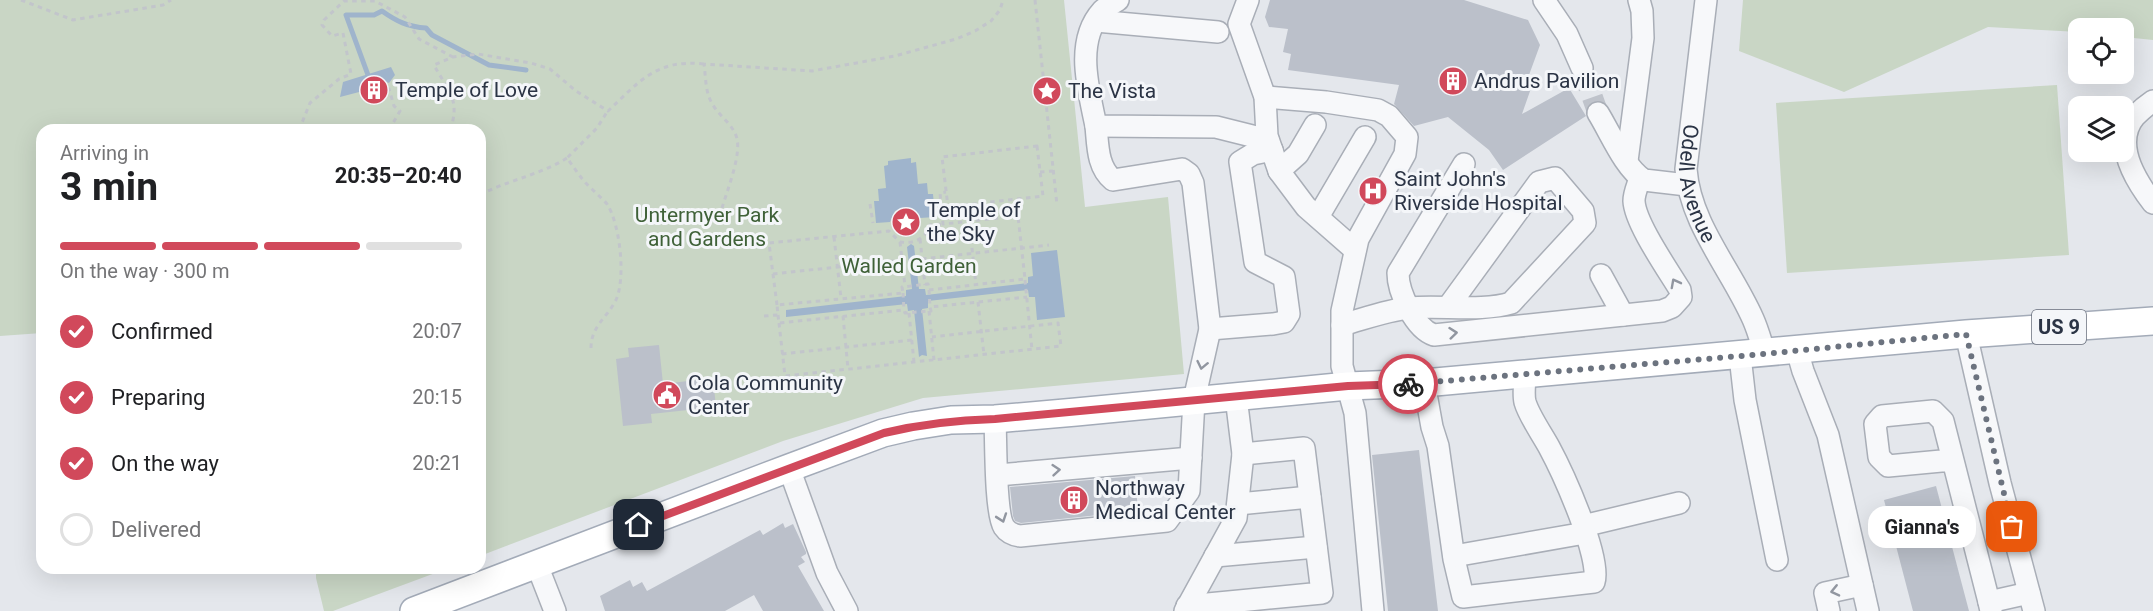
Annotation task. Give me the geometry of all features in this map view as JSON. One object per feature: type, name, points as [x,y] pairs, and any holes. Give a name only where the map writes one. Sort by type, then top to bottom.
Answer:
[{"type":"main road","name":"US 9","points":[[414,611],[789,468],[884,433],[913,426],[951,420],[995,419],[1348,386],[1424,383],[1966,334],[2153,321]]},
{"type":"street","points":[[995,419],[998,506],[1004,527],[1013,535],[1030,536],[1167,521],[1189,491],[1194,400],[1210,329],[1194,183],[1189,174],[1182,170],[1113,180],[1101,167],[1085,69],[1087,42],[1102,11],[1118,0]]},
{"type":"street","points":[[1248,0],[1239,24],[1265,97],[1270,145],[1279,171],[1306,207],[1355,250]]},
{"type":"street","points":[[1544,0],[1567,34],[1582,68]]},
{"type":"street","points":[[1627,161],[1643,38],[1639,0]]},
{"type":"street","name":"Odell Avenue","points":[[1706,0],[1686,169],[1687,186],[1695,211],[1753,319],[1753,355],[1745,400],[1777,560]]},
{"type":"street","points":[[1096,21],[1218,32]]},
{"type":"street","points":[[1265,97],[1326,102],[1378,110],[1389,116],[1407,137],[1405,154],[1358,239],[1342,311],[1342,366],[1355,413],[1373,611]]},
{"type":"street","points":[[2153,101],[2134,117],[2126,133],[2126,152],[2136,181],[2153,203]]},
{"type":"street","points":[[1598,113],[1640,178],[1687,186]]},
{"type":"street","points":[[1279,171],[1298,154],[1315,125]]},
{"type":"street","points":[[1096,126],[1216,127],[1270,145]]},
{"type":"street","points":[[1318,217],[1365,137]]},
{"type":"street","points":[[1210,329],[1284,322],[1289,314],[1284,277],[1255,262],[1240,162],[1270,145]]},
{"type":"street","points":[[1464,164],[1398,273],[1398,282],[1407,308],[1428,334],[1662,311],[1672,307],[1681,297],[1680,290],[1639,219],[1634,202],[1640,178]]},
{"type":"street","points":[[1342,325],[1407,308],[1502,306],[1511,303],[1585,223],[1583,212],[1555,178],[1539,182],[1448,307]]},
{"type":"street","points":[[1601,275],[1623,315]]},
{"type":"street","points":[[1952,460],[1990,607],[2031,602],[2000,483],[1966,334]]},
{"type":"street","points":[[1797,350],[1828,435],[1868,611]]},
{"type":"street","points":[[1424,383],[1438,447],[1463,604],[1594,582],[1596,576],[1584,530],[1564,477],[1525,401],[1525,374]]},
{"type":"street","points":[[1186,609],[1236,518],[1243,454],[1236,397]]},
{"type":"street","points":[[1186,609],[1322,593],[1304,448],[1243,454]]},
{"type":"street","points":[[998,475],[1191,458]]},
{"type":"street","points":[[789,468],[827,573],[847,611]]},
{"type":"street","points":[[1238,504],[1310,497]]},
{"type":"street","points":[[1454,556],[1584,530],[1679,503]]},
{"type":"street","points":[[1215,556],[1316,547]]},
{"type":"street","points":[[537,565],[555,611]]},
{"type":"street","points":[[1829,611],[1825,593],[1862,585]]},
{"type":"path","points":[[21,0],[73,20],[163,5],[171,0]]},
{"type":"path","points":[[486,192],[506,182],[550,168],[567,158],[597,128],[608,111],[640,80],[655,70],[689,63],[812,71],[895,56],[956,39],[975,31],[991,21],[1000,10],[1003,0]]},
{"type":"path","points":[[1035,0],[1057,205]]},
{"type":"path","points":[[301,124],[310,103],[339,79],[351,74],[343,33],[332,36],[322,25],[324,20],[344,2],[376,1],[405,16],[419,39],[453,57]]},
{"type":"path","points":[[452,124],[456,115],[455,104],[434,65],[453,57],[478,54],[531,63],[550,69],[576,91],[608,111]]},
{"type":"path","points":[[704,64],[707,92],[712,104],[734,130],[738,142],[737,154],[722,208]]},
{"type":"path","points":[[378,87],[389,89],[394,106],[400,111],[392,124]]},
{"type":"path","points":[[1037,146],[1040,172],[1043,196],[948,207],[942,157],[1037,146]]},
{"type":"path","points":[[567,158],[583,180],[607,205],[615,223],[620,259],[620,287],[615,300],[591,336],[591,348]]},
{"type":"path","points":[[1040,172],[1053,171]]},
{"type":"path","points":[[943,224],[940,193],[946,192]]},
{"type":"path","points":[[870,204],[873,224]]},
{"type":"path","points":[[900,242],[913,242],[920,239],[928,232],[930,225],[1018,216],[1032,350]]},
{"type":"path","points":[[969,221],[976,285]]},
{"type":"path","points":[[908,286],[900,242],[890,231],[769,243],[785,376],[1061,346],[1058,323],[932,336]]},
{"type":"path","points":[[834,237],[841,298]]},
{"type":"path","points":[[920,239],[925,285]]},
{"type":"path","points":[[922,259],[1049,245]]},
{"type":"path","points":[[773,274],[902,260]]},
{"type":"path","points":[[929,292],[1025,281]]},
{"type":"path","points":[[934,360],[929,309],[928,284],[902,287],[905,313],[911,313],[929,309],[978,302],[1027,297]]},
{"type":"path","points":[[777,305],[903,294]]},
{"type":"path","points":[[978,302],[984,355]]},
{"type":"path","points":[[779,323],[904,308]]},
{"type":"path","points":[[911,313],[914,363]]},
{"type":"path","points":[[764,316],[778,315]]},
{"type":"path","points":[[843,316],[848,369]]},
{"type":"path","points":[[783,354],[912,340]]},
{"type":"green space","name":"Untermyer Park and Gardens","points":[[0,0],[1064,0],[1085,207],[1168,197],[1184,374],[923,398],[783,441],[486,554],[486,124],[36,124],[36,333],[0,336]]},
{"type":"green space","points":[[1743,0],[2153,0],[2153,40],[2134,38],[2134,18],[2068,18],[2068,31],[1988,27],[1844,92],[1739,51]]},
{"type":"green space","points":[[2057,85],[2069,255],[1787,273],[1776,103]]},
{"type":"green space","points":[[316,574],[433,574],[333,611],[324,611]]},
{"type":"water","points":[[391,67],[395,75],[389,83],[373,77],[363,81],[363,91],[340,97],[343,82]]},
{"type":"water","points":[[911,158],[911,163],[916,162],[918,184],[927,183],[928,194],[933,194],[935,217],[920,218],[915,210],[906,207],[895,211],[890,222],[876,223],[874,201],[879,201],[878,189],[886,188],[884,166],[888,165],[888,161]]},
{"type":"water","points":[[911,244],[914,246],[919,289],[925,289],[926,295],[1028,283],[1028,277],[1033,276],[1031,253],[1057,250],[1065,317],[1037,320],[1035,297],[1029,297],[1028,290],[928,301],[928,308],[922,309],[927,356],[919,357],[914,310],[908,311],[907,304],[786,317],[786,310],[906,296],[906,290],[912,289],[907,247]]},
{"type":"building","name":"Andrus Pavilion","points":[[1270,0],[1464,0],[1528,20],[1540,45],[1529,75],[1535,77],[1522,114],[1569,88],[1586,116],[1503,170],[1489,150],[1448,117],[1414,126],[1394,104],[1399,85],[1288,70],[1291,54],[1283,52],[1288,29],[1269,27],[1265,17]]},
{"type":"building","name":"Cola Community Center","points":[[659,345],[663,384],[713,378],[716,407],[651,414],[652,423],[623,426],[616,359],[629,357],[628,348]]},
{"type":"building","points":[[1419,450],[1438,611],[1388,611],[1372,455]]},
{"type":"building","name":"Northway Medical Center","points":[[1135,476],[1138,511],[1021,523],[1015,521],[1013,516],[1010,487]]},
{"type":"building","points":[[1936,486],[1969,611],[1913,611],[1884,500]]},
{"type":"building","points":[[783,523],[785,528],[793,524],[806,552],[801,557],[805,562],[798,566],[824,611],[763,611],[754,595],[725,611],[605,611],[600,596],[630,580],[633,587],[642,582],[647,591],[760,530],[763,535]]},
{"type":"waterway","points":[[368,75],[346,15],[374,15],[382,11],[403,23],[426,28],[432,35],[489,65],[526,70]]},
{"type":"tunnel","points":[[1582,68],[1598,113]]},
{"type":"way so far","points":[[1408,384],[1753,355],[1966,334],[2012,527]]},
{"type":"place","name":"Andrus Pavilion","points":[[1453,81]]},
{"type":"place","name":"Temple of Love","points":[[374,90]]},
{"type":"place","name":"The Vista","points":[[1047,91]]},
{"type":"place","name":"Saint John's Riverside Hospital","points":[[1373,191]]},
{"type":"place","name":"Temple of the Sky","points":[[906,222]]},
{"type":"place","name":"Cola Community Center","points":[[667,395]]},
{"type":"place","name":"Northway Medical Center","points":[[1074,500]]},
{"type":"place","name":"Gianna's","points":[[2012,527]]},
{"type":"route","points":[[639,525],[884,433],[913,426],[951,420],[995,419],[1348,386],[1408,384]]},
{"type":"park label","name":"Walled Garden","points":[[909,266]]}]
